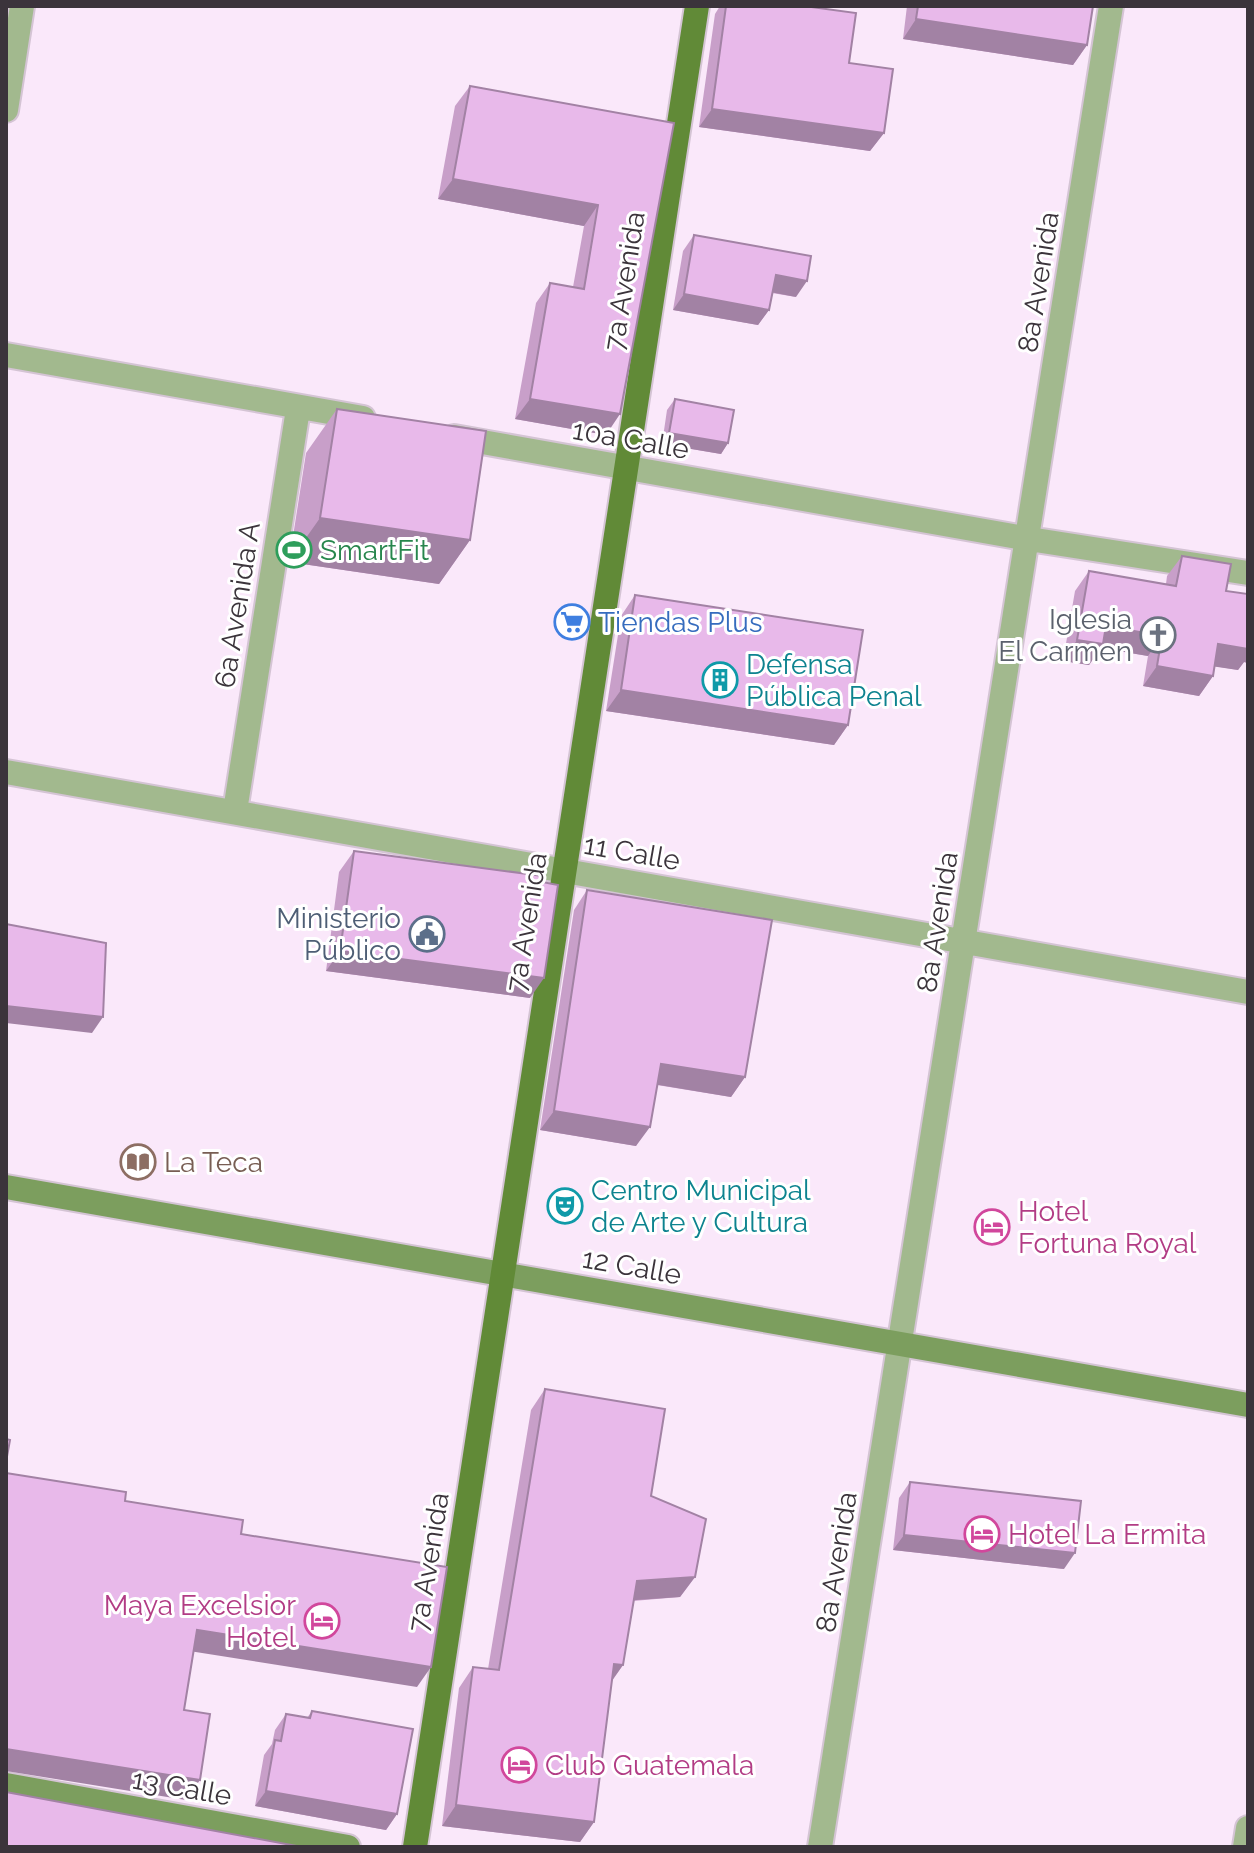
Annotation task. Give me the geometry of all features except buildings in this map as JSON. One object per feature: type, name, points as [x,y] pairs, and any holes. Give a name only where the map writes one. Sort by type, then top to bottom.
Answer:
[{"type":"main road","name":"7a Avenida","points":[[415,1847],[697,6]]},
{"type":"street","points":[[6,110],[22,6]]},
{"type":"street","name":"8a Avenida","points":[[820,1847],[902,1344],[1111,6]]},
{"type":"street","points":[[6,355],[298,409],[383,421]]},
{"type":"street","name":"6a Avenida A","points":[[235,811],[298,409]]},
{"type":"street","name":"10a Calle","points":[[426,430],[1029,539],[1248,573]]},
{"type":"street","name":"11 Calle","points":[[6,772],[1248,992]]},
{"type":"street","name":"12 Calle","points":[[6,1187],[1248,1405]]},
{"type":"street","name":"13 Calle","points":[[6,1785],[348,1847]]},
{"type":"street","points":[[1245,1847],[1248,1828]]},
{"type":"place","name":"SmartFit","points":[[294,550]]},
{"type":"place","name":"Tiendas Plus","points":[[572,622]]},
{"type":"place","name":"Iglesia El Carmen","points":[[1158,635]]},
{"type":"place","name":"Defensa Pública Penal","points":[[720,680]]},
{"type":"place","name":"Ministerio Público","points":[[427,934]]},
{"type":"place","name":"La Teca","points":[[138,1162]]},
{"type":"place","name":"Centro Municipal de Arte y Cultura","points":[[565,1206]]},
{"type":"place","name":"Hotel Fortuna Royal","points":[[992,1227]]},
{"type":"place","name":"Hotel La Ermita","points":[[982,1534]]},
{"type":"place","name":"Maya Excelsior Hotel","points":[[322,1621]]},
{"type":"place","name":"Club Guatemala","points":[[519,1765]]}]
